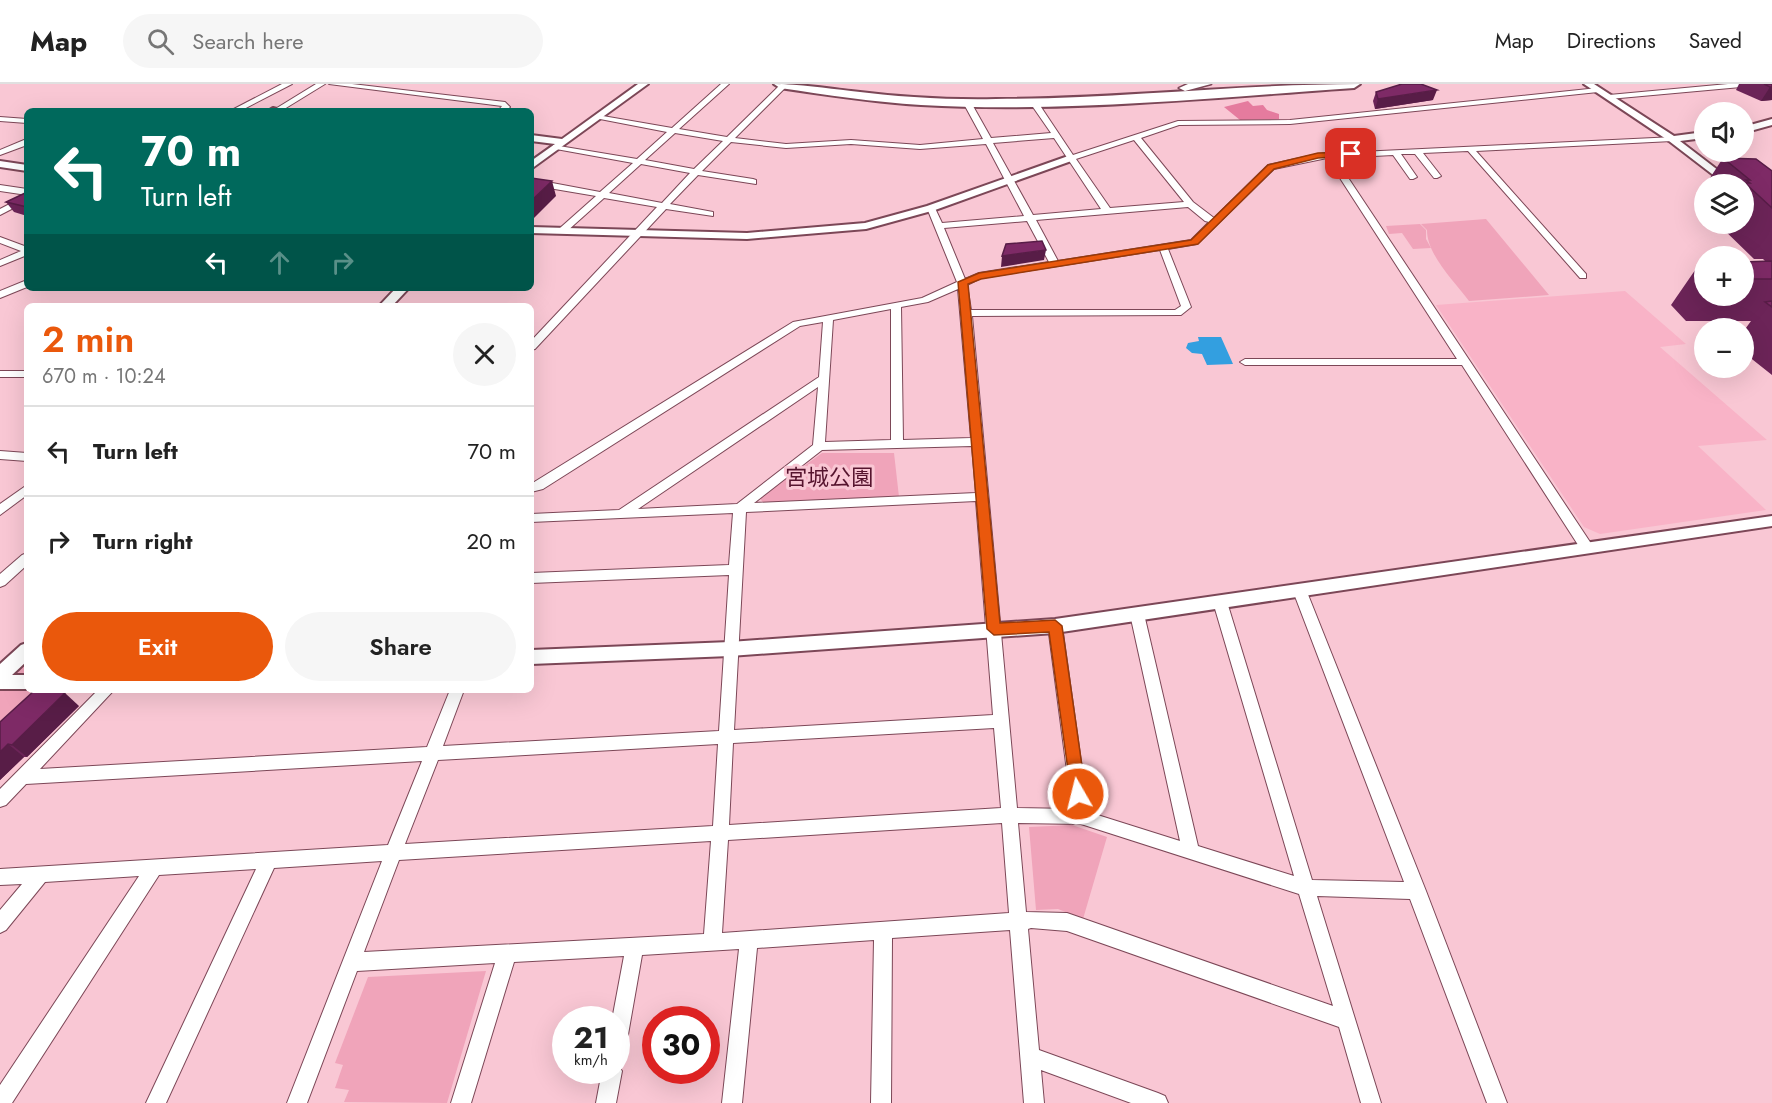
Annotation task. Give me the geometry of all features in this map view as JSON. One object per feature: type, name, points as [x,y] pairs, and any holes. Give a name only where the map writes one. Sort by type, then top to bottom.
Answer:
[{"type":"highway","points":[[782,84],[855,94],[971,102],[1037,102],[1106,101],[1295,85],[1354,84]]},
{"type":"highway","points":[[838,84],[921,93],[983,96],[1067,95],[1234,84]]},
{"type":"main road","points":[[1185,88],[1205,84]]},
{"type":"street","points":[[240,108],[288,84]]},
{"type":"street","points":[[282,108],[321,84]]},
{"type":"street","points":[[333,84],[505,104],[505,108]]},
{"type":"street","points":[[375,89],[383,84]]},
{"type":"street","points":[[534,164],[644,84]]},
{"type":"street","points":[[563,230],[725,84]]},
{"type":"street","points":[[534,344],[664,206],[732,139],[782,84]]},
{"type":"street","points":[[1588,84],[1672,139],[1718,174]]},
{"type":"street","points":[[1609,97],[1752,84]]},
{"type":"street","points":[[534,230],[747,236],[866,226],[932,208],[1071,158],[1178,123],[1290,122],[1598,90]]},
{"type":"street","points":[[971,102],[969,106],[987,141],[1011,180],[1055,264]]},
{"type":"street","points":[[1037,102],[1037,107],[1107,211]]},
{"type":"street","points":[[600,117],[672,131],[786,146],[851,142],[920,147],[1056,135]]},
{"type":"street","points":[[0,118],[24,121]]},
{"type":"street","points":[[1754,127],[1772,122]]},
{"type":"street","points":[[1135,136],[1190,204],[1208,219],[1216,221]]},
{"type":"street","points":[[534,487],[797,324],[925,300],[979,276],[1194,242],[1271,167],[1329,155],[1694,136]]},
{"type":"street","points":[[534,139],[638,162],[753,182]]},
{"type":"street","points":[[0,153],[24,143]]},
{"type":"street","points":[[1470,149],[1583,276]]},
{"type":"street","points":[[1417,151],[1437,176]]},
{"type":"street","points":[[1395,152],[1413,177]]},
{"type":"street","points":[[1329,155],[1587,548]]},
{"type":"street","points":[[0,164],[24,168]]},
{"type":"street","points":[[534,183],[710,214]]},
{"type":"street","points":[[0,188],[24,192]]},
{"type":"street","points":[[0,212],[24,200]]},
{"type":"street","points":[[940,226],[1190,204]]},
{"type":"street","points":[[932,208],[963,282],[1034,1103]]},
{"type":"street","points":[[0,240],[24,250]]},
{"type":"street","points":[[966,313],[1177,313],[1186,307],[1163,247]]},
{"type":"street","points":[[0,263],[24,252]]},
{"type":"street","points":[[0,295],[24,284]]},
{"type":"street","points":[[388,303],[400,291]]},
{"type":"street","points":[[896,306],[897,444]]},
{"type":"street","points":[[819,446],[828,320]]},
{"type":"street","points":[[1245,362],[1465,362]]},
{"type":"street","points":[[0,374],[24,374]]},
{"type":"street","points":[[622,514],[824,379]]},
{"type":"street","points":[[712,942],[722,833],[729,649],[740,508],[819,446],[976,442]]},
{"type":"street","points":[[0,455],[24,457]]},
{"type":"street","points":[[0,511],[24,491]]},
{"type":"street","points":[[534,518],[981,497]]},
{"type":"street","points":[[534,657],[729,649],[1055,626],[1772,521]]},
{"type":"street","points":[[0,582],[24,561]]},
{"type":"street","points":[[534,578],[735,570]]},
{"type":"street","points":[[1300,591],[1497,1103]]},
{"type":"street","points":[[1220,602],[1371,1103]]},
{"type":"street","points":[[1137,614],[1191,852]]},
{"type":"street","points":[[1055,626],[1081,817]]},
{"type":"street","points":[[0,675],[24,653]]},
{"type":"street","points":[[0,682],[24,682]]},
{"type":"street","points":[[0,800],[105,693]]},
{"type":"street","points":[[297,1103],[456,693]]},
{"type":"street","points":[[22,777],[1001,721]]},
{"type":"street","points":[[0,877],[1009,815],[1081,817],[1306,888],[1417,891]]},
{"type":"street","points":[[156,1103],[268,862]]},
{"type":"street","points":[[0,1103],[154,868]]},
{"type":"street","points":[[0,924],[40,875]]},
{"type":"street","points":[[351,962],[749,940],[1018,920],[1067,922],[1345,1020]]},
{"type":"street","points":[[881,1103],[883,929]]},
{"type":"street","points":[[732,1103],[749,940]]},
{"type":"street","points":[[624,1006],[635,946]]},
{"type":"street","points":[[461,1103],[507,955]]},
{"type":"street","points":[[1030,1056],[1158,1103]]},
{"type":"street","points":[[606,1103],[610,1084]]},
{"type":"shaded area","points":[[1248,101],[1253,106],[1263,105],[1267,110],[1279,114],[1279,119],[1240,120],[1224,107]]},
{"type":"shaded area","points":[[1625,291],[1686,344],[1660,347],[1767,440],[1698,446],[1766,510],[1600,534],[1584,527],[1436,305]]},
{"type":"green space","points":[[1486,219],[1549,295],[1469,301],[1436,258],[1431,249],[1427,230],[1421,224]]},
{"type":"green space","points":[[1420,224],[1426,230],[1426,239],[1431,248],[1413,249],[1402,233],[1389,234],[1386,226]]},
{"type":"green space","name":"宮城公園","points":[[822,453],[894,453],[899,497],[763,503],[760,498]]},
{"type":"green space","points":[[24,653],[24,693],[60,693],[0,747],[0,675]]},
{"type":"green space","points":[[1072,825],[1107,837],[1083,919],[1058,909],[1036,910],[1029,827]]},
{"type":"green space","points":[[486,971],[447,1103],[344,1102],[349,1090],[335,1088],[343,1065],[335,1063],[368,977]]},
{"type":"water","points":[[1198,337],[1221,337],[1233,364],[1207,365],[1202,354],[1192,353],[1186,348],[1188,343],[1199,341]]},
{"type":"building","points":[[1402,84],[1421,84],[1437,90],[1378,99],[1376,92]]},
{"type":"building","points":[[1756,159],[1772,171],[1772,208],[1754,191],[1754,174],[1743,174],[1728,162],[1754,162]]},
{"type":"building","points":[[534,178],[552,181],[534,198]]},
{"type":"building","points":[[24,193],[24,206],[6,202]]},
{"type":"building","points":[[1042,241],[1046,250],[1002,256],[1006,244]]},
{"type":"building","points":[[1772,261],[1772,279],[1754,279],[1754,262]]},
{"type":"building","points":[[32,693],[65,693],[12,745],[8,744],[0,752],[0,722]]},
{"type":"route","points":[[1078,794],[1055,626],[994,629],[963,282],[979,276],[1194,242],[1271,167],[1318,156],[1351,154]]}]
